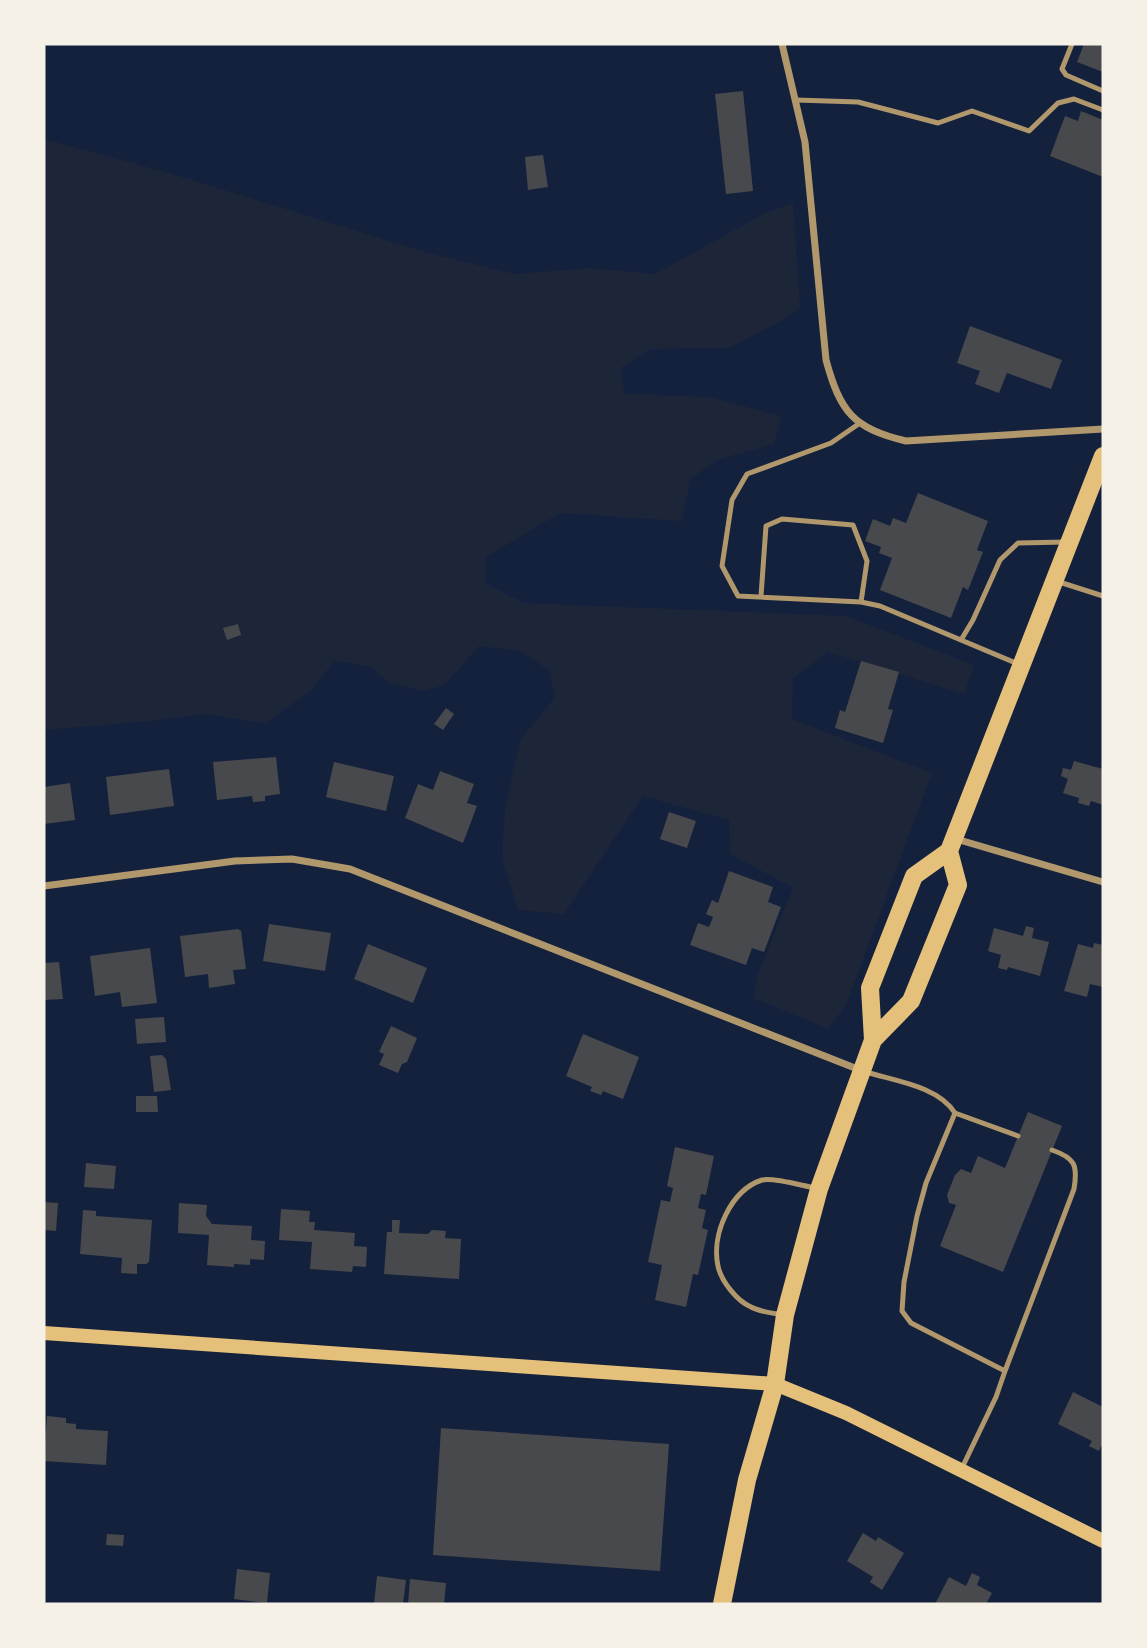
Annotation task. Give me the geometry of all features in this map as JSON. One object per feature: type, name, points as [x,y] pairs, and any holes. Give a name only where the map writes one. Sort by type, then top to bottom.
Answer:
[{"type":"main road","points":[[873,1040],[870,988],[914,876],[951,845],[1103,456]]},
{"type":"main road","points":[[722,1604],[747,1480],[775,1384],[785,1315],[819,1189],[873,1040],[911,1001],[958,885],[951,845]]},
{"type":"main road","points":[[44,1333],[775,1384],[846,1412],[1103,1541]]},
{"type":"street","points":[[782,44],[804,142],[825,360],[843,408],[860,423],[883,436],[906,441],[1103,429]]},
{"type":"street","points":[[951,845],[1103,882]]},
{"type":"street","points":[[44,886],[234,861],[292,859],[349,869],[860,1070]]},
{"type":"lane","points":[[1072,44],[1062,69],[1066,75],[1103,91]]},
{"type":"lane","points":[[796,100],[858,102],[938,123],[972,111],[1029,131],[1058,103],[1074,99],[1103,110]]},
{"type":"lane","points":[[860,423],[831,443],[747,474],[732,500],[722,566],[738,596],[861,602],[880,606],[1021,666]]},
{"type":"lane","points":[[761,596],[766,527],[782,519],[853,525],[867,561],[861,602]]},
{"type":"lane","points":[[961,640],[1000,560],[1018,543],[1070,542]]},
{"type":"lane","points":[[1055,581],[1103,596]]},
{"type":"lane","points":[[860,1070],[925,1090],[944,1100],[955,1113],[1018,1136]]},
{"type":"lane","points":[[955,1113],[926,1184],[904,1282],[902,1311],[911,1323],[1005,1371]]},
{"type":"lane","points":[[961,1470],[996,1397],[1074,1189],[1077,1171],[1072,1161],[1052,1150]]},
{"type":"lane","points":[[785,1315],[751,1308],[726,1284],[718,1265],[718,1237],[725,1215],[741,1191],[764,1179],[819,1189]]},
{"type":"shaded area","points":[[44,139],[169,173],[428,253],[514,274],[590,268],[655,274],[763,214],[793,203],[800,308],[730,348],[650,349],[621,368],[624,394],[709,397],[781,416],[774,444],[720,459],[691,478],[681,521],[560,513],[486,557],[485,583],[524,603],[846,616],[974,665],[964,694],[828,652],[793,678],[792,719],[932,773],[846,1005],[828,1029],[754,998],[757,976],[793,888],[730,854],[729,820],[643,796],[564,914],[518,910],[502,859],[505,808],[520,740],[555,697],[549,670],[520,651],[479,646],[445,685],[423,691],[390,683],[370,667],[335,660],[311,691],[265,723],[204,714],[44,730]]},
{"type":"building","points":[[1084,44],[1103,44],[1103,72],[1077,62]]},
{"type":"building","points":[[743,91],[753,191],[726,194],[715,94]]},
{"type":"building","points":[[1081,111],[1103,120],[1103,177],[1050,156],[1065,116],[1078,121]]},
{"type":"building","points":[[543,155],[548,187],[528,190],[525,157]]},
{"type":"building","points":[[970,326],[1062,360],[1051,389],[1007,373],[999,393],[975,384],[980,371],[957,363]]},
{"type":"building","points":[[918,493],[988,521],[977,550],[983,552],[968,590],[963,587],[951,618],[880,590],[892,558],[879,553],[881,547],[865,541],[873,519],[890,526],[893,518],[906,523]]},
{"type":"building","points":[[238,624],[241,635],[227,640],[223,628]]},
{"type":"building","points":[[861,661],[899,672],[888,709],[893,710],[883,743],[835,728],[840,710],[845,712]]},
{"type":"building","points":[[446,708],[454,714],[443,730],[434,724]]},
{"type":"building","points":[[276,757],[280,794],[265,796],[265,801],[253,802],[252,796],[217,800],[213,762]]},
{"type":"building","points":[[1074,761],[1103,769],[1103,805],[1091,801],[1089,806],[1078,803],[1079,798],[1063,793],[1068,779],[1061,776],[1063,768],[1071,770]]},
{"type":"building","points":[[334,762],[394,776],[386,811],[326,797]]},
{"type":"building","points":[[169,769],[174,806],[110,815],[106,777]]},
{"type":"building","points":[[440,771],[474,784],[467,803],[477,806],[463,843],[405,818],[418,784],[433,790]]},
{"type":"building","points":[[70,783],[75,820],[44,824],[44,787]]},
{"type":"building","points":[[669,812],[696,821],[687,848],[660,839]]},
{"type":"building","points":[[729,871],[773,887],[768,902],[781,907],[764,952],[752,948],[746,965],[690,945],[698,923],[709,927],[713,917],[706,914],[712,900],[718,903]]},
{"type":"building","points":[[269,924],[331,933],[325,971],[263,961]]},
{"type":"building","points":[[1026,926],[1034,928],[1032,938],[1049,942],[1040,976],[1008,967],[1007,970],[998,968],[1001,955],[988,951],[994,928],[1023,936]]},
{"type":"building","points":[[238,929],[241,931],[246,969],[233,970],[235,984],[209,988],[208,974],[185,977],[180,936]]},
{"type":"building","points":[[1094,943],[1103,945],[1103,987],[1090,984],[1087,997],[1064,991],[1078,944],[1093,948]]},
{"type":"building","points":[[368,944],[427,968],[413,1003],[354,979]]},
{"type":"building","points":[[150,948],[157,1003],[122,1007],[120,992],[95,996],[90,956]]},
{"type":"building","points":[[59,962],[63,999],[44,1000],[44,963]]},
{"type":"building","points":[[164,1017],[166,1042],[137,1044],[135,1019]]},
{"type":"building","points":[[391,1026],[417,1038],[407,1062],[402,1064],[398,1073],[379,1065],[384,1054],[379,1052]]},
{"type":"building","points":[[583,1034],[639,1057],[623,1099],[603,1091],[601,1095],[590,1091],[592,1087],[566,1076]]},
{"type":"building","points":[[162,1055],[166,1059],[171,1090],[154,1092],[150,1056]]},
{"type":"building","points":[[136,1096],[157,1096],[158,1112],[136,1112]]},
{"type":"building","points":[[1028,1112],[1062,1126],[1003,1272],[940,1246],[956,1205],[949,1203],[947,1195],[955,1175],[961,1169],[971,1173],[978,1156],[1005,1168]]},
{"type":"building","points":[[675,1147],[714,1156],[706,1195],[701,1194],[698,1208],[706,1210],[702,1228],[708,1230],[698,1275],[693,1274],[686,1307],[655,1300],[662,1265],[648,1262],[661,1200],[670,1202],[673,1188],[667,1186]]},
{"type":"building","points":[[86,1163],[116,1166],[114,1189],[84,1187]]},
{"type":"building","points":[[44,1202],[58,1203],[56,1231],[44,1230]]},
{"type":"building","points":[[179,1203],[207,1205],[206,1216],[212,1224],[252,1226],[251,1240],[265,1241],[264,1260],[250,1259],[250,1265],[234,1264],[234,1267],[207,1265],[209,1235],[178,1233]]},
{"type":"building","points":[[281,1209],[310,1211],[309,1222],[315,1222],[314,1230],[355,1233],[354,1246],[367,1247],[366,1267],[353,1266],[352,1272],[310,1269],[312,1242],[279,1240]]},
{"type":"building","points":[[83,1210],[96,1211],[96,1216],[152,1220],[149,1262],[137,1264],[137,1274],[121,1273],[122,1258],[80,1254]]},
{"type":"building","points":[[392,1220],[400,1220],[399,1233],[428,1234],[432,1230],[446,1231],[445,1238],[461,1239],[459,1279],[384,1274],[387,1232],[392,1232]]},
{"type":"building","points":[[1073,1392],[1103,1407],[1103,1447],[1101,1446],[1099,1451],[1089,1446],[1092,1441],[1058,1424]]},
{"type":"building","points":[[47,1416],[66,1418],[66,1423],[76,1424],[76,1429],[108,1431],[106,1465],[44,1461]]},
{"type":"building","points":[[441,1428],[669,1444],[660,1571],[433,1555]]},
{"type":"building","points":[[863,1533],[876,1541],[878,1537],[904,1553],[882,1590],[870,1582],[873,1577],[847,1561]]},
{"type":"building","points":[[107,1534],[124,1535],[123,1546],[106,1545]]},
{"type":"building","points":[[237,1569],[270,1573],[267,1603],[234,1599]]},
{"type":"building","points":[[972,1573],[980,1577],[977,1585],[992,1593],[986,1604],[935,1604],[949,1577],[966,1586]]},
{"type":"building","points":[[377,1576],[406,1580],[403,1604],[374,1604]]},
{"type":"building","points":[[410,1579],[446,1583],[444,1604],[408,1604]]}]
